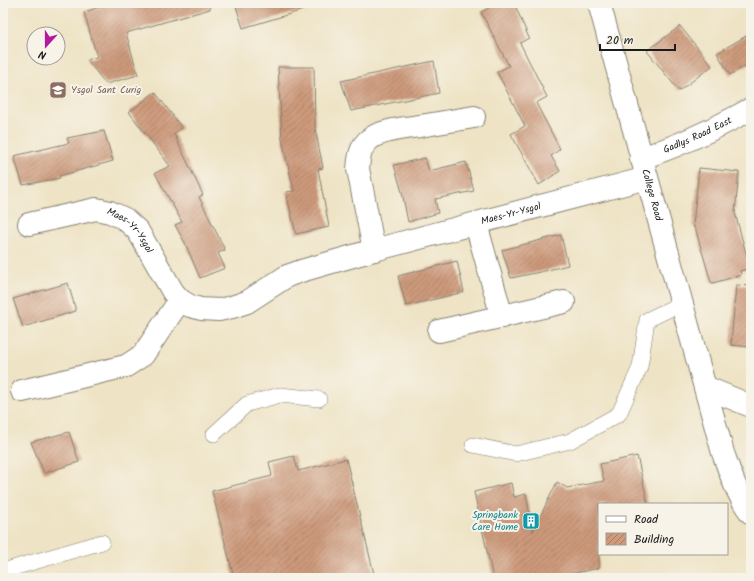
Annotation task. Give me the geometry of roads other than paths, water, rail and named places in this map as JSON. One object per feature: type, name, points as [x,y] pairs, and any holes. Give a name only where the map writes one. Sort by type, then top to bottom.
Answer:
[{"type":"street","name":"College Road","points":[[599,3],[723,453],[733,483],[742,502],[751,513]]},
{"type":"street","name":"Gadlys Road East","points":[[644,168],[662,152],[724,124],[751,109]]},
{"type":"street","points":[[374,250],[358,169],[359,157],[363,147],[369,139],[390,131],[474,117]]},
{"type":"street","name":"Maes-Yr-Ysgol","points":[[29,224],[96,209],[110,212],[125,219],[138,231],[173,292],[180,300],[190,306],[201,309],[219,310],[247,302],[287,276],[301,271],[374,250],[476,224],[644,168]]},
{"type":"street","points":[[476,224],[502,317]]},
{"type":"street","points":[[22,391],[126,366],[143,355],[180,300]]},
{"type":"street","points":[[439,331],[564,302]]},
{"type":"street","points":[[706,387],[751,406]]},
{"type":"lane","points":[[473,446],[516,454],[570,441],[619,414],[640,367],[647,320],[682,303]]},
{"type":"lane","points":[[214,434],[248,404],[280,395],[319,399]]},
{"type":"lane","points":[[3,571],[102,542]]},
{"type":"place","name":"Ysgol Sant Curig","points":[[58,90]]},
{"type":"place","name":"Springbank Care Home","points":[[531,521]]}]
